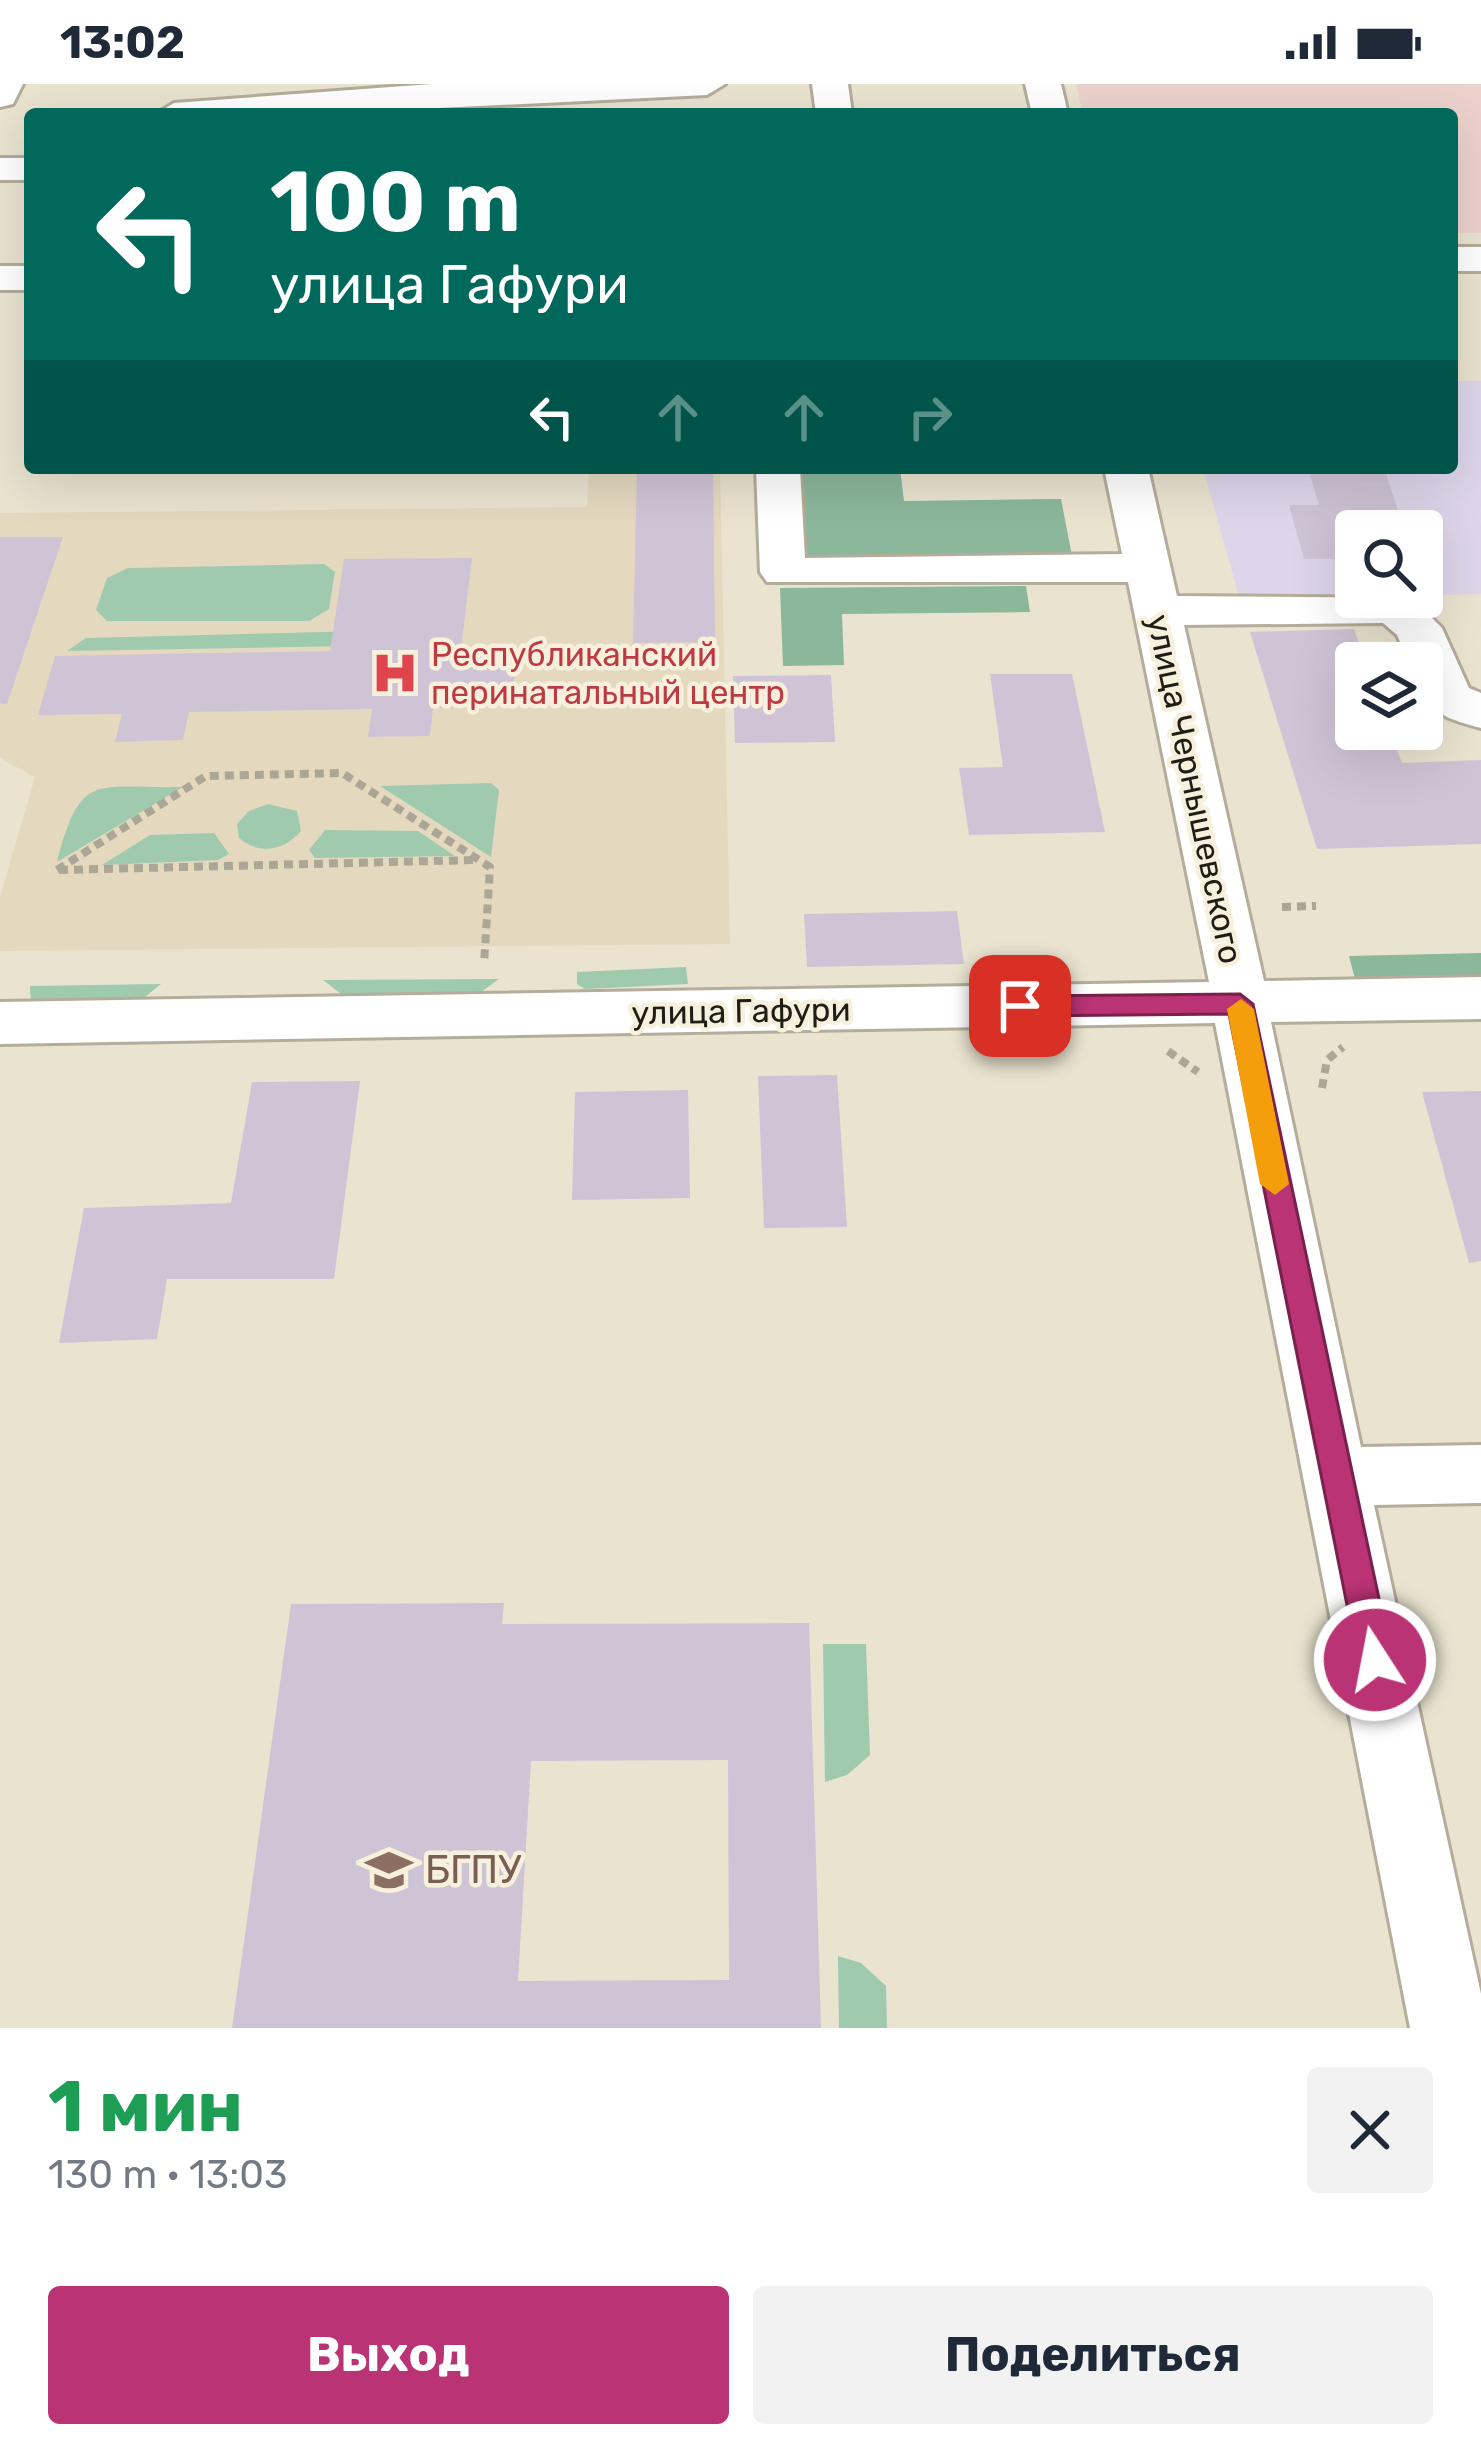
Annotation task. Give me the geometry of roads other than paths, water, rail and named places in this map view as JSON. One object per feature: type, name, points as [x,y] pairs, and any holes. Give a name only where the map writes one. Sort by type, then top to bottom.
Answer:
[{"type":"street","points":[[0,96],[4,84]]},
{"type":"street","points":[[193,108],[707,84]]},
{"type":"street","points":[[778,474],[783,572],[1152,590],[1395,608],[1418,628],[1449,698],[1481,712]]},
{"type":"street","name":"улица Чернышевского","points":[[1127,474],[1449,2028]]},
{"type":"street","name":"улица Гафури","points":[[0,1023],[1481,998]]},
{"type":"street","points":[[1338,1477],[1481,1474]]},
{"type":"place","name":"Республиканский перинатальный центр","points":[[395,673]]},
{"type":"place","name":"БГПУ","points":[[389,1870]]}]
